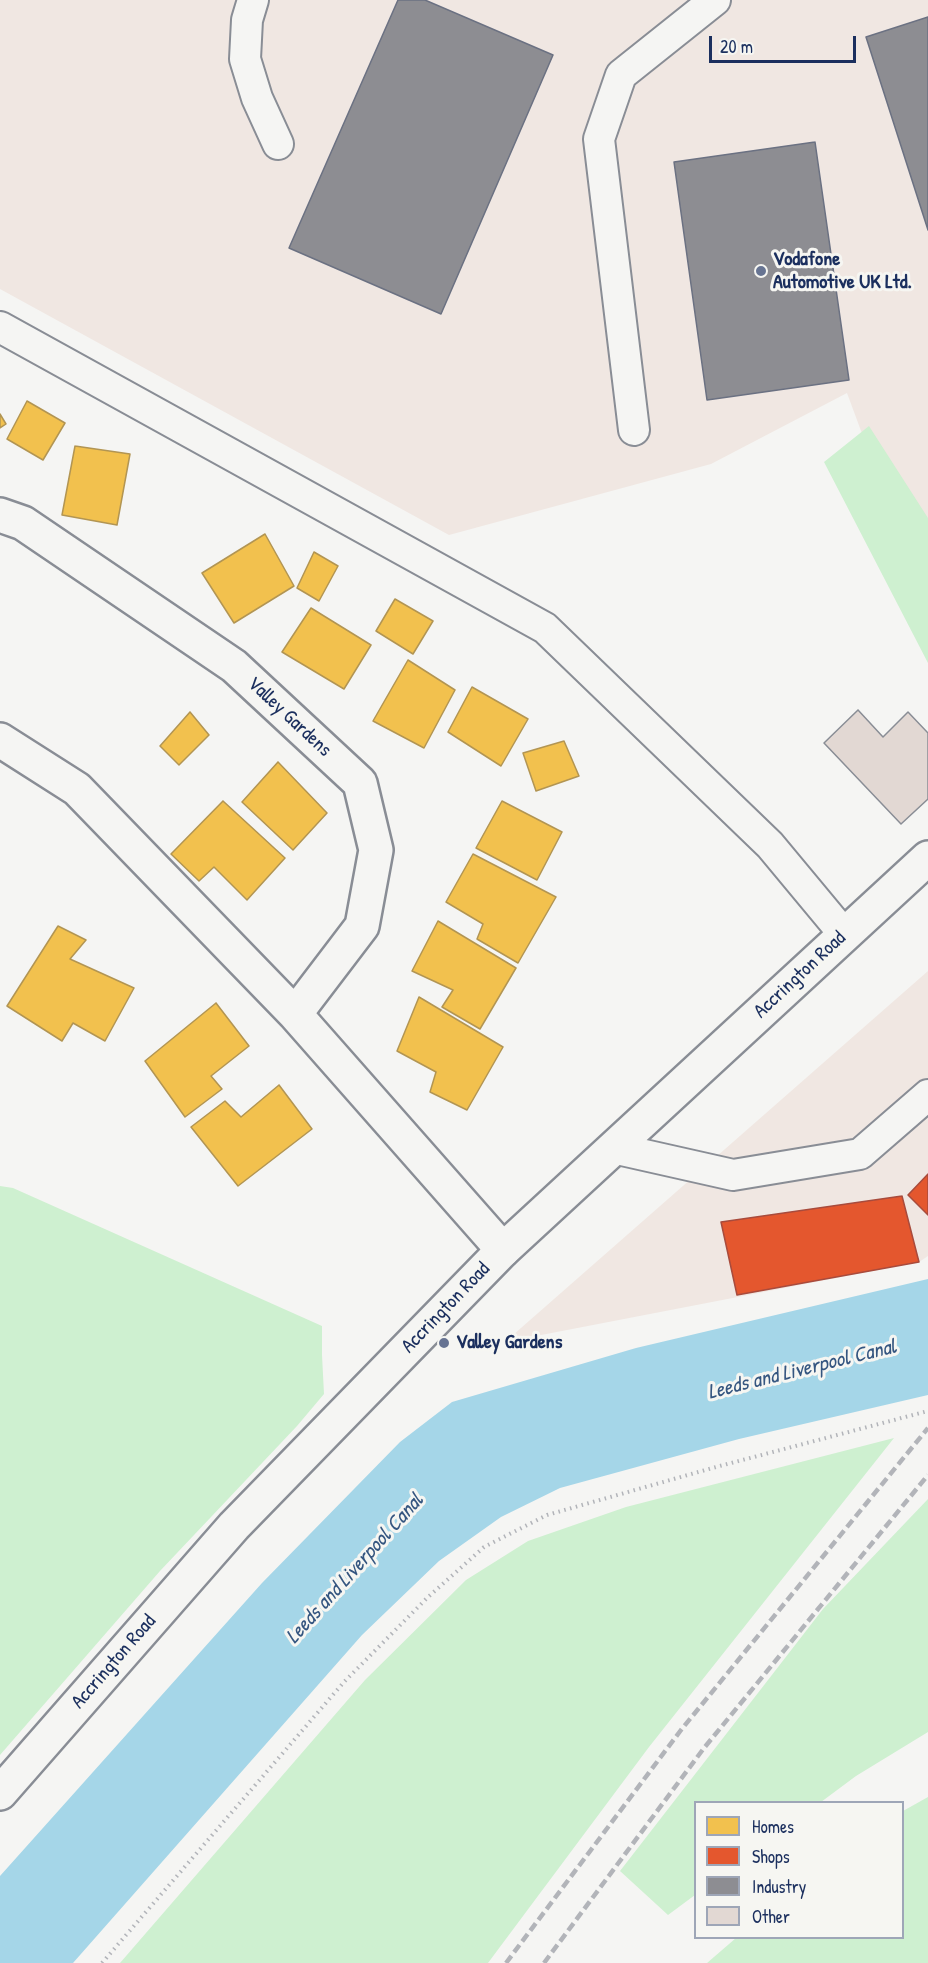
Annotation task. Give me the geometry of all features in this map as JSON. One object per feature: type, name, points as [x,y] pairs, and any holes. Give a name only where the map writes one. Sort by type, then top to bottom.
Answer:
[{"type":"main road","name":"Valley Gardens","points":[[0,515],[23,523],[234,666],[360,783],[376,850],[362,926],[295,1014]]},
{"type":"main road","points":[[0,740],[77,789],[295,1014],[503,1250]]},
{"type":"main road","name":"Accrington Road","points":[[5,1780],[234,1526],[503,1250],[844,934],[925,868]]},
{"type":"lane","points":[[254,0],[247,20],[245,59],[257,98],[278,144]]},
{"type":"lane","points":[[634,430],[599,139],[621,75],[715,0]]},
{"type":"lane","points":[[0,327],[545,628],[770,845],[844,934]]},
{"type":"lane","points":[[613,1148],[733,1175],[860,1154],[928,1095]]},
{"type":"path","points":[[102,1963],[344,1682],[428,1597],[484,1547],[547,1515],[716,1467],[928,1411]]},
{"type":"shaded area","points":[[0,0],[928,0],[928,612],[847,393],[711,464],[449,535],[0,289]]},
{"type":"shaded area","points":[[928,971],[928,1256],[919,1262],[505,1342]]},
{"type":"green space","points":[[869,426],[928,518],[928,663],[824,462]]},
{"type":"green space","points":[[0,1186],[13,1188],[322,1326],[324,1394],[297,1426],[160,1571],[0,1755]]},
{"type":"green space","points":[[894,1438],[649,1747],[488,1963],[120,1963],[365,1680],[466,1580],[528,1541],[626,1507]]},
{"type":"green space","points":[[928,1499],[928,1732],[856,1776],[822,1801],[694,1801],[694,1896],[668,1915],[620,1871],[823,1609]]},
{"type":"green space","points":[[928,1797],[928,1963],[707,1963],[735,1939],[904,1939],[904,1810]]},
{"type":"water","name":"Leeds and Liverpool Canal","points":[[928,1279],[928,1395],[739,1439],[560,1488],[501,1517],[439,1561],[362,1635],[73,1963],[0,1963],[0,1876],[262,1583],[400,1442],[452,1402],[636,1348]]},
{"type":"building: Homes","points":[[27,401],[65,423],[43,460],[7,439]]},
{"type":"building: Homes","points":[[0,414],[6,424],[0,428]]},
{"type":"building: Homes","points":[[75,446],[130,454],[117,525],[62,515]]},
{"type":"building: Homes","points":[[265,534],[294,586],[234,623],[202,573]]},
{"type":"building: Homes","points":[[314,552],[338,566],[319,601],[297,588]]},
{"type":"building: Homes","points":[[395,599],[433,621],[413,654],[376,631]]},
{"type":"building: Homes","points":[[311,608],[371,645],[344,689],[282,652]]},
{"type":"building: Homes","points":[[408,660],[455,690],[424,748],[373,721]]},
{"type":"building: Homes","points":[[472,687],[528,719],[501,766],[448,732]]},
{"type":"building: Homes","points":[[190,712],[209,735],[179,765],[160,746]]},
{"type":"building: Homes","points":[[564,741],[579,776],[536,791],[523,753]]},
{"type":"building: Homes","points":[[278,762],[327,813],[293,850],[242,802]]},
{"type":"building: Homes","points":[[223,801],[285,858],[247,900],[214,867],[199,881],[171,854]]},
{"type":"building: Homes","points":[[502,801],[562,832],[537,880],[476,848]]},
{"type":"building: Homes","points":[[473,854],[556,897],[518,963],[477,939],[483,924],[446,902]]},
{"type":"building: Homes","points":[[438,921],[516,968],[480,1029],[442,1007],[453,990],[412,971]]},
{"type":"building: Homes","points":[[58,926],[86,940],[70,959],[134,988],[105,1041],[73,1023],[62,1041],[7,1006]]},
{"type":"building: Homes","points":[[419,997],[503,1047],[467,1110],[430,1092],[436,1072],[397,1051]]},
{"type":"building: Homes","points":[[216,1003],[249,1046],[211,1076],[222,1089],[185,1117],[145,1061]]},
{"type":"building: Homes","points":[[279,1085],[312,1129],[238,1186],[191,1127],[225,1101],[241,1117]]},
{"type":"building: Shops","points":[[928,1174],[928,1215],[908,1195]]},
{"type":"building: Shops","points":[[902,1196],[919,1262],[737,1295],[721,1222]]},
{"type":"building: Industry","points":[[398,0],[425,0],[553,55],[441,314],[289,248]]},
{"type":"building: Industry","points":[[928,17],[928,230],[866,37]]},
{"type":"building: Industry","name":"Vodafone Automotive UK Ltd.","points":[[815,142],[849,380],[707,400],[674,162]]},
{"type":"building: Other","points":[[858,710],[883,737],[908,712],[928,733],[928,799],[901,824],[824,743]]},
{"type":"railway","points":[[506,1963],[681,1730],[928,1428]]},
{"type":"railway","points":[[544,1963],[704,1748],[928,1475]]},
{"type":"place","name":"Vodafone Automotive UK Ltd.","points":[[761,271]]},
{"type":"place","name":"Valley Gardens","points":[[444,1343]]}]
